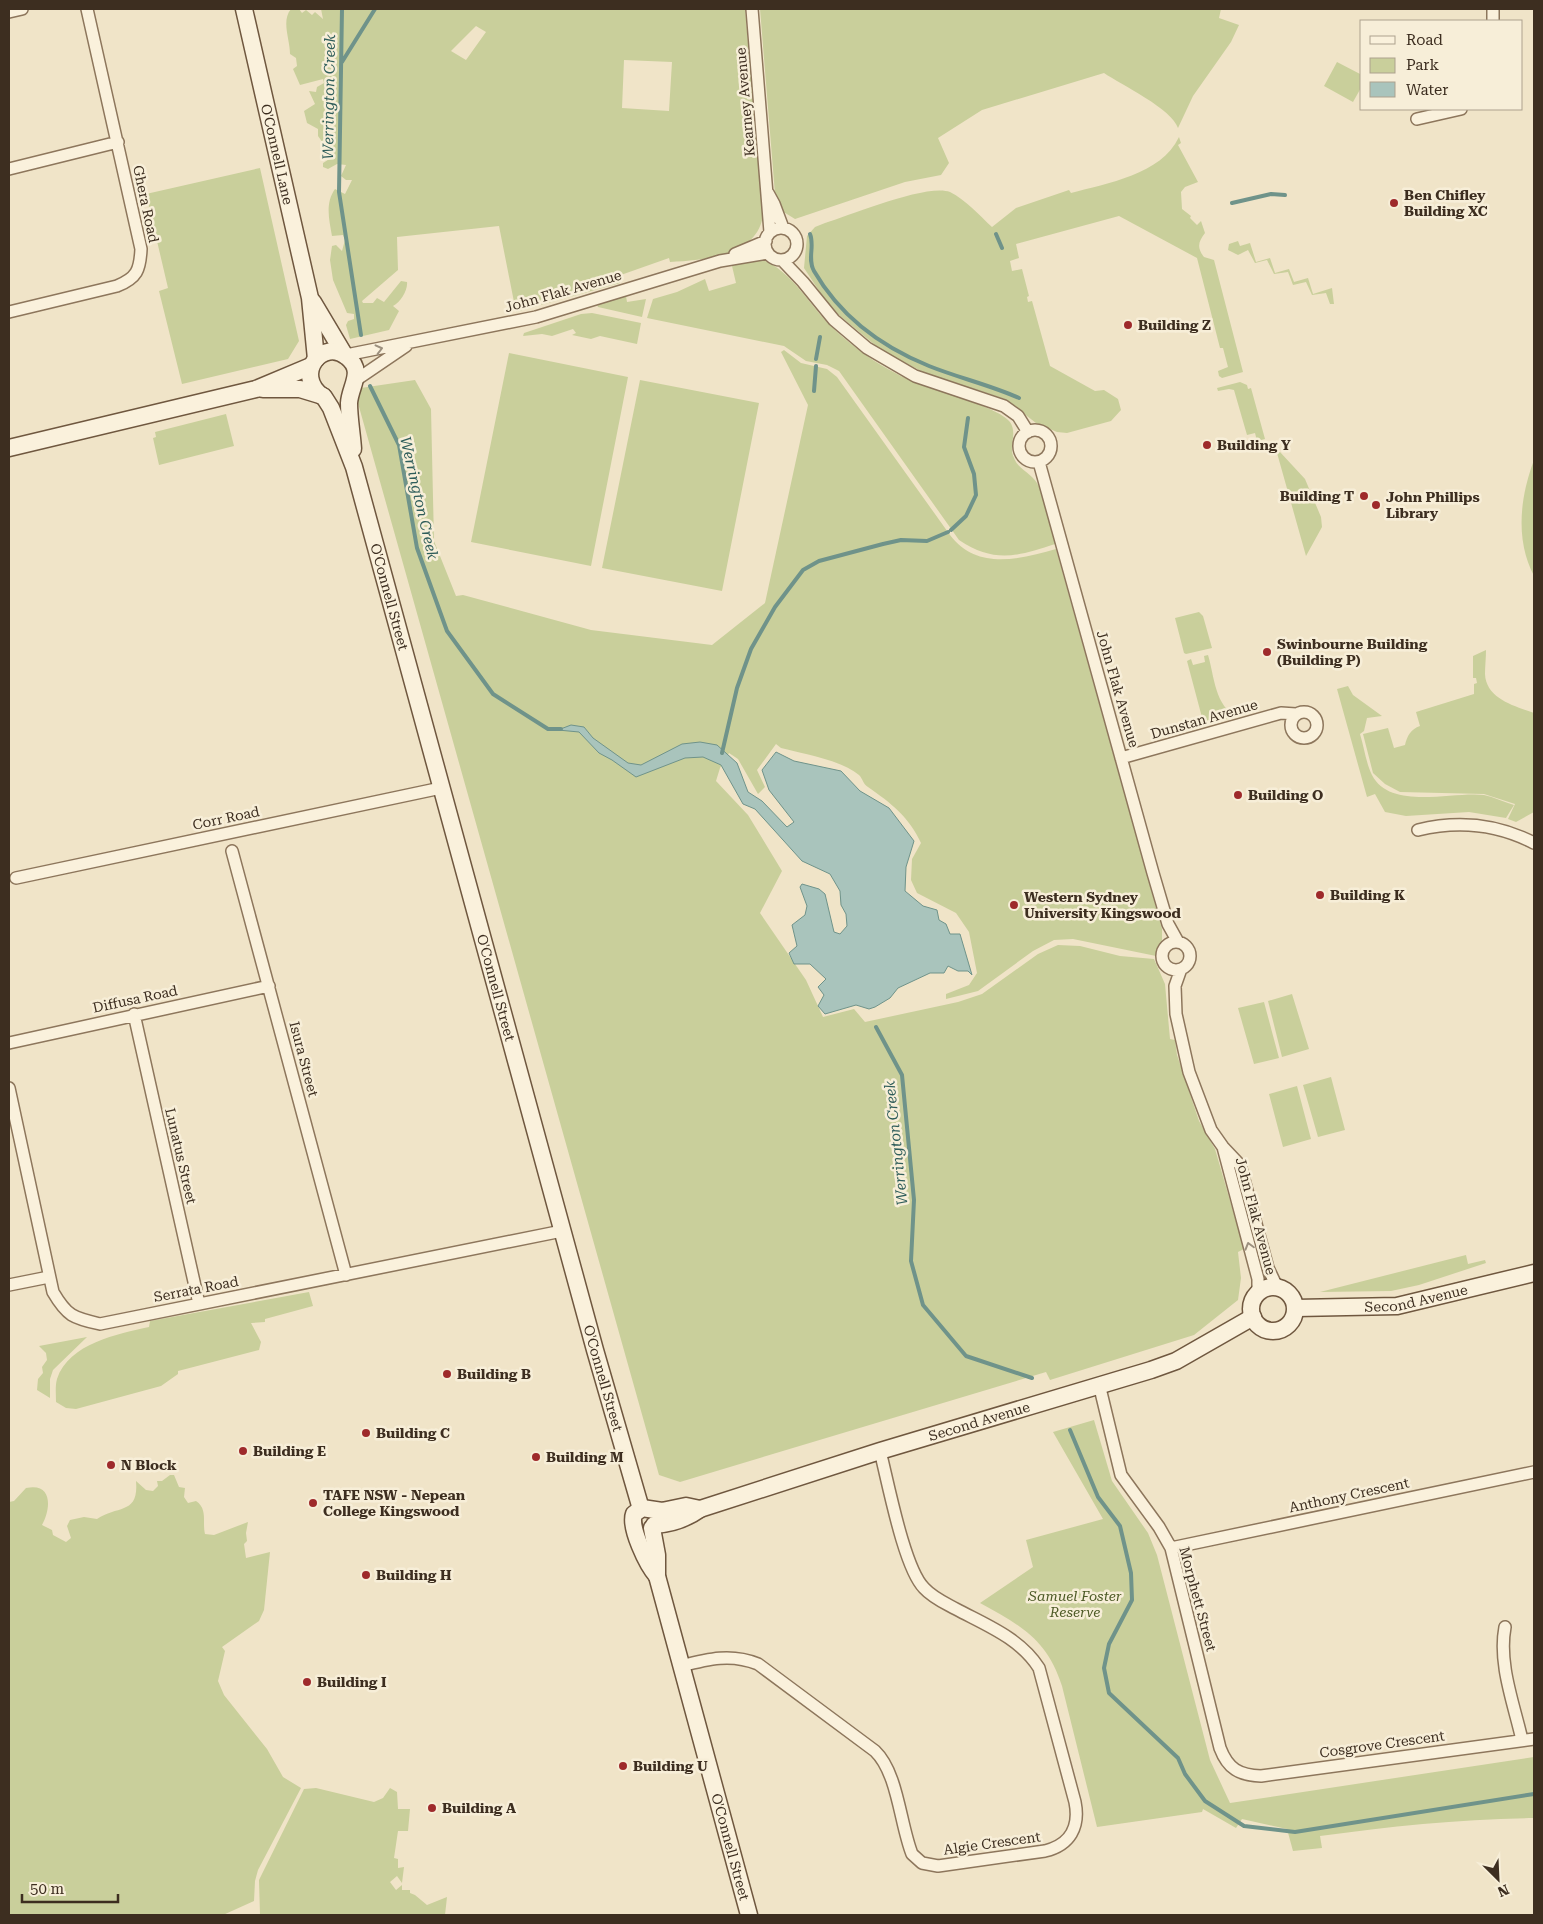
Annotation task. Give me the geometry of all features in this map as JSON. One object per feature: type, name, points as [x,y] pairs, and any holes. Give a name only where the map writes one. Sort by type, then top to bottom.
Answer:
[{"type":"street","points":[[9,12],[22,9]]},
{"type":"street","name":"Ghera Road","points":[[9,312],[118,286],[130,281],[141,263],[141,249],[87,9]]},
{"type":"street","name":"O'Connell Lane","points":[[244,9],[310,298],[314,362]]},
{"type":"street","name":"Kearney Avenue","points":[[752,9],[768,193],[768,236]]},
{"type":"street","points":[[1417,119],[1457,110]]},
{"type":"street","points":[[9,169],[118,142]]},
{"type":"street","name":"Kearney Avenue","points":[[768,193],[783,228]]},
{"type":"street","points":[[803,282],[794,254],[798,244],[796,236],[790,230],[783,228],[768,236],[768,253],[774,258],[782,260],[834,320],[867,348],[915,376],[1004,406],[1018,416],[1028,432]]},
{"type":"street","name":"John Flak Avenue","points":[[720,261],[768,236]]},
{"type":"street","name":"John Flak Avenue","points":[[345,355],[536,317],[720,261],[768,253]]},
{"type":"street","points":[[782,260],[794,254]]},
{"type":"street","name":"O'Connell Lane","points":[[310,298],[345,355]]},
{"type":"street","name":"John Flak Avenue","points":[[356,382],[412,343]]},
{"type":"street","points":[[9,448],[256,388],[314,362],[329,352],[345,355],[355,366],[356,382],[351,390],[339,398],[323,396],[300,389],[256,388]]},
{"type":"street","name":"O'Connell Street","points":[[314,362],[310,372],[312,386],[323,396],[331,408],[354,466],[562,1231],[649,1518],[657,1554],[657,1576],[750,1915]]},
{"type":"street","name":"O'Connell Street","points":[[354,466],[349,402],[356,382]]},
{"type":"street","points":[[1040,431],[1049,438],[1050,452],[1039,462],[1027,460],[1020,454],[1020,441],[1028,432],[1040,431]]},
{"type":"street","name":"John Flak Avenue","points":[[1039,462],[1172,943]]},
{"type":"street","name":"Dunstan Avenue","points":[[1121,758],[1281,713],[1296,714]]},
{"type":"street","name":"Corr Road","points":[[16,878],[441,788]]},
{"type":"street","points":[[1418,830],[1433,826],[1472,824],[1513,832],[1534,843]]},
{"type":"street","name":"Isura Street","points":[[232,851],[346,1275]]},
{"type":"street","points":[[1172,943],[1185,945],[1190,955],[1188,964],[1181,969],[1168,968],[1162,959],[1162,951],[1172,943]]},
{"type":"street","name":"John Flak Avenue","points":[[1168,968],[1175,986],[1176,1019],[1184,1056],[1205,1117],[1223,1147],[1240,1165],[1266,1260],[1277,1288]]},
{"type":"street","name":"John Flak Avenue","points":[[1175,986],[1181,969]]},
{"type":"street","name":"Diffusa Road","points":[[9,1043],[134,1014],[269,986]]},
{"type":"street","name":"Lunatus Street","points":[[134,1014],[199,1304]]},
{"type":"street","name":"Serrata Road","points":[[9,1088],[53,1292],[63,1309],[76,1318],[100,1324],[562,1231]]},
{"type":"street","name":"John Flak Avenue","points":[[1223,1147],[1258,1279],[1258,1293]]},
{"type":"street","name":"Second Avenue","points":[[1296,1308],[1396,1306],[1534,1273]]},
{"type":"street","points":[[9,1285],[49,1277]]},
{"type":"street","points":[[1270,1287],[1277,1288],[1292,1297],[1296,1308],[1292,1322],[1281,1330],[1274,1331],[1261,1328],[1252,1317],[1252,1304],[1258,1293],[1270,1287]]},
{"type":"street","name":"Second Avenue","points":[[635,1527],[642,1531],[649,1518],[669,1524],[688,1517],[700,1508],[1099,1384],[1151,1370],[1176,1361],[1252,1317]]},
{"type":"street","name":"Morphett Street","points":[[1099,1384],[1121,1475],[1159,1527],[1171,1548],[1220,1748],[1228,1764],[1235,1771]]},
{"type":"street","name":"Algie Crescent","points":[[681,1666],[724,1656],[758,1664],[874,1750],[882,1758],[889,1774],[912,1854],[922,1863],[938,1866],[1045,1851],[1059,1847],[1070,1838],[1076,1822],[1075,1802],[1039,1668],[1028,1654],[1004,1634],[931,1595],[918,1581],[908,1557],[880,1452]]},
{"type":"street","name":"Anthony Crescent","points":[[1171,1548],[1534,1472]]},
{"type":"street","name":"O'Connell Street","points":[[635,1527],[646,1560],[657,1576]]},
{"type":"street","points":[[1505,1627],[1502,1641],[1504,1659],[1522,1740]]},
{"type":"street","name":"Cosgrove Crescent","points":[[1235,1771],[1247,1775],[1261,1776],[1534,1738]]},
{"type":"green space","points":[[291,9],[299,9],[302,13],[306,10],[312,15],[315,12],[323,19],[321,9],[745,9],[763,216],[758,230],[750,240],[727,254],[698,260],[670,262],[669,258],[618,276],[620,283],[516,312],[499,226],[397,237],[398,270],[362,301],[363,303],[373,303],[377,298],[384,302],[401,281],[407,282],[403,296],[393,306],[399,311],[389,330],[350,339],[346,325],[348,321],[354,319],[354,314],[347,313],[333,280],[330,260],[332,246],[336,245],[342,251],[345,240],[343,235],[332,236],[329,206],[335,189],[345,194],[352,180],[346,180],[341,176],[346,165],[337,164],[328,169],[323,167],[323,163],[331,158],[329,144],[323,143],[318,136],[318,129],[307,123],[304,111],[315,104],[309,91],[316,92],[317,87],[324,83],[323,79],[300,85],[293,69],[297,66],[296,58],[290,54],[286,25]],"holes":[[[476,26],[486,32],[466,60],[451,51]],[[624,60],[672,62],[669,111],[622,108]]]},
{"type":"green space","points":[[760,9],[1221,9],[1219,18],[1239,25],[1231,42],[1193,96],[1178,128],[1174,121],[1157,105],[1104,73],[982,110],[938,138],[949,163],[941,175],[905,182],[795,219],[782,211],[775,194]]},
{"type":"green space","points":[[1337,62],[1360,74],[1360,90],[1353,102],[1324,86]]},
{"type":"green space","points":[[1179,137],[1181,143],[1178,145],[1198,182],[1185,187],[1181,192],[1182,209],[1191,216],[1190,218],[1197,225],[1201,221],[1205,233],[1199,247],[1204,257],[1214,260],[1243,372],[1222,378],[1219,376],[1218,371],[1228,367],[1223,348],[1220,348],[1197,258],[1119,216],[1016,244],[1019,258],[1010,261],[1012,271],[1022,269],[1029,296],[1027,297],[1028,302],[1032,301],[1050,366],[1095,391],[1104,390],[1118,399],[1121,410],[1111,421],[1067,433],[1057,432],[1036,423],[1005,399],[923,372],[881,350],[840,316],[825,300],[804,268],[807,236],[815,227],[870,207],[907,196],[939,190],[956,195],[992,227],[1016,208],[1069,190],[1071,193],[1132,176],[1160,160],[1171,150]]},
{"type":"green space","points":[[260,168],[299,341],[288,359],[182,384],[159,291],[168,288],[146,194]]},
{"type":"green space","points":[[1238,241],[1240,246],[1250,243],[1256,262],[1270,258],[1275,273],[1289,269],[1294,282],[1308,278],[1313,294],[1332,288],[1334,304],[1330,304],[1326,293],[1312,295],[1306,282],[1293,285],[1288,272],[1274,274],[1267,260],[1255,263],[1248,250],[1238,255],[1228,250],[1229,244]]},
{"type":"green space","points":[[761,259],[792,280],[834,329],[873,360],[910,380],[976,403],[1003,416],[1010,422],[1013,431],[1012,454],[1018,465],[1037,483],[1046,505],[1055,544],[1007,556],[995,555],[972,548],[959,540],[839,371],[827,365],[806,361],[784,346],[647,318],[653,299],[677,292],[705,279],[709,291],[736,283],[732,266]]},
{"type":"green space","points":[[626,296],[627,302],[646,299],[642,317],[598,307],[597,304]]},
{"type":"green space","points":[[592,313],[641,323],[637,344],[600,336],[591,339],[572,335],[576,333],[573,329],[552,336],[542,334],[523,336],[524,333],[581,314]]},
{"type":"green space","points":[[784,350],[801,363],[827,369],[837,377],[950,535],[961,546],[973,554],[986,558],[1000,559],[1028,556],[1056,549],[1162,929],[1162,940],[1156,956],[1073,939],[1054,940],[1033,951],[978,991],[946,999],[946,994],[969,985],[977,973],[969,932],[956,913],[917,893],[911,880],[912,859],[921,843],[911,826],[899,811],[866,786],[859,775],[851,770],[822,758],[781,748],[776,744],[757,770],[765,787],[758,794],[738,759],[729,753],[720,768],[716,781],[748,815],[782,871],[760,913],[806,980],[823,1017],[854,1009],[865,1022],[958,1002],[982,994],[1038,954],[1058,945],[1080,946],[1120,956],[1154,959],[1165,984],[1170,1039],[1175,1040],[1177,1055],[1199,1121],[1215,1149],[1244,1249],[1238,1252],[1241,1278],[1238,1300],[1194,1335],[1050,1380],[1046,1372],[680,1482],[659,1475],[354,389],[415,380],[431,409],[434,541],[456,596],[463,595],[591,630],[712,645],[765,603],[808,405],[781,352]]},
{"type":"green space","points":[[509,353],[628,377],[591,566],[471,542]]},
{"type":"green space","points":[[640,380],[759,403],[722,591],[602,568]]},
{"type":"green space","points":[[1240,382],[1247,385],[1248,389],[1251,388],[1265,439],[1257,441],[1255,433],[1247,435],[1234,390],[1218,391],[1217,388]]},
{"type":"green space","points":[[226,414],[234,446],[159,465],[153,438],[156,437],[155,432]]},
{"type":"green space","points":[[1280,452],[1305,479],[1321,517],[1322,527],[1306,556],[1277,453]]},
{"type":"green space","points":[[1534,460],[1534,576],[1524,548],[1522,518],[1525,489]]},
{"type":"green space","points":[[1199,612],[1203,616],[1212,648],[1186,654],[1184,653],[1175,618]]},
{"type":"green space","points":[[1486,650],[1485,674],[1490,690],[1503,700],[1534,713],[1534,812],[1516,822],[1508,819],[1515,804],[1484,794],[1400,792],[1385,784],[1373,773],[1363,734],[1388,728],[1394,748],[1405,745],[1410,733],[1420,726],[1416,712],[1474,694],[1474,684],[1477,683],[1476,678],[1473,678],[1473,656]]},
{"type":"green space","points":[[1208,655],[1220,699],[1230,712],[1238,716],[1204,725],[1187,661],[1191,659],[1193,665],[1205,662],[1204,656]]},
{"type":"green space","points":[[1348,686],[1353,695],[1382,716],[1367,718],[1364,731],[1360,734],[1372,775],[1381,786],[1393,793],[1407,796],[1471,794],[1488,796],[1514,805],[1506,818],[1469,812],[1406,816],[1385,812],[1375,794],[1367,797],[1337,689]]},
{"type":"green space","points":[[1292,994],[1309,1049],[1282,1057],[1268,1001]]},
{"type":"green space","points":[[1264,1002],[1279,1058],[1254,1064],[1238,1008]]},
{"type":"green space","points":[[1331,1077],[1345,1130],[1318,1137],[1303,1085]]},
{"type":"green space","points":[[1297,1086],[1311,1139],[1283,1147],[1269,1094]]},
{"type":"green space","points":[[1466,1255],[1468,1264],[1485,1260],[1486,1263],[1419,1285],[1391,1291],[1320,1292]]},
{"type":"green space","points":[[309,1292],[313,1306],[265,1319],[265,1322],[251,1323],[261,1342],[259,1350],[178,1371],[178,1374],[161,1386],[76,1409],[66,1408],[56,1402],[56,1382],[63,1367],[72,1357],[96,1342],[149,1327],[150,1321]]},
{"type":"green space","points":[[87,1337],[53,1370],[50,1379],[50,1398],[37,1390],[38,1379],[43,1373],[42,1367],[47,1360],[46,1353],[39,1346]]},
{"type":"green space","name":"Samuel Foster Reserve","points":[[1094,1420],[1112,1481],[1148,1533],[1157,1555],[1210,1760],[1230,1803],[1534,1757],[1534,1818],[1427,1824],[1320,1836],[1322,1848],[1293,1851],[1287,1829],[1242,1819],[1236,1828],[1203,1809],[1202,1812],[1097,1827],[1062,1686],[1056,1670],[1040,1645],[1030,1635],[1008,1619],[980,1603],[1033,1567],[1026,1540],[1103,1519],[1053,1432]]},
{"type":"green space","points":[[170,1475],[174,1475],[179,1487],[185,1488],[184,1497],[188,1503],[196,1501],[200,1504],[204,1516],[205,1534],[214,1535],[248,1522],[247,1541],[244,1544],[246,1558],[270,1552],[264,1610],[259,1621],[222,1647],[225,1651],[218,1681],[224,1695],[267,1749],[283,1777],[301,1788],[258,1870],[255,1881],[254,1901],[223,1915],[9,1915],[9,1502],[14,1501],[26,1488],[35,1487],[41,1489],[48,1498],[47,1512],[42,1525],[52,1530],[53,1535],[66,1542],[71,1538],[67,1526],[70,1520],[84,1517],[97,1519],[126,1508],[134,1499],[136,1481],[146,1490],[153,1491],[158,1486],[157,1481],[162,1481]]},
{"type":"green space","points":[[316,1788],[374,1802],[383,1798],[390,1788],[397,1792],[398,1809],[410,1809],[408,1831],[398,1831],[394,1858],[398,1859],[398,1868],[404,1867],[402,1883],[397,1876],[390,1882],[396,1890],[402,1885],[402,1890],[410,1890],[410,1893],[427,1905],[447,1897],[445,1915],[260,1915],[259,1880],[304,1789]]},
{"type":"water","points":[[571,725],[584,727],[593,738],[628,763],[641,765],[682,744],[700,742],[717,745],[737,763],[748,792],[762,801],[787,827],[794,822],[769,790],[762,770],[776,752],[794,761],[841,771],[860,791],[889,808],[914,841],[906,867],[905,891],[923,906],[937,910],[939,920],[946,924],[950,934],[960,934],[972,975],[968,971],[958,971],[948,966],[944,973],[930,973],[898,988],[890,998],[875,1007],[869,1009],[856,1005],[825,1014],[818,1006],[824,995],[818,987],[826,979],[810,964],[794,964],[789,953],[797,946],[792,925],[805,915],[807,906],[800,887],[802,884],[819,889],[825,894],[834,932],[840,934],[847,926],[846,914],[841,905],[840,891],[830,874],[802,861],[755,809],[743,804],[721,765],[703,757],[685,758],[636,777],[599,753],[579,732],[558,730]]},
{"type":"waterway","name":"Werrington Creek","points":[[342,9],[339,192],[361,335]]},
{"type":"waterway","points":[[342,62],[375,9]]},
{"type":"waterway","points":[[1232,203],[1271,194],[1285,195]]},
{"type":"waterway","points":[[810,234],[812,243],[811,262],[814,271],[836,302],[864,328],[895,349],[929,366],[1019,398]]},
{"type":"waterway","points":[[996,234],[1002,248]]},
{"type":"waterway","points":[[816,359],[820,337]]},
{"type":"waterway","points":[[814,391],[816,366]]},
{"type":"waterway","name":"Werrington Creek","points":[[370,386],[399,445],[417,548],[447,631],[493,694],[548,729],[561,729]]},
{"type":"waterway","points":[[951,530],[966,516],[976,495],[974,474],[964,447],[968,418]]},
{"type":"waterway","points":[[722,753],[737,688],[751,649],[775,607],[803,570],[819,561],[883,544],[901,540],[927,541],[948,532]]},
{"type":"waterway","name":"Werrington Creek","points":[[876,1027],[902,1075],[914,1200],[911,1261],[923,1305],[966,1356],[1032,1378]]},
{"type":"waterway","name":"Werrington Creek","points":[[1070,1430],[1098,1497],[1120,1526],[1131,1573],[1132,1600],[1109,1644],[1104,1668],[1109,1693],[1178,1758],[1185,1774],[1205,1801],[1244,1826],[1295,1832],[1534,1794]]},
{"type":"place","name":"Ben Chifley Building XC","points":[[1394,203]]},
{"type":"place","name":"Building Z","points":[[1128,325]]},
{"type":"place","name":"Building Y","points":[[1207,445]]},
{"type":"place","name":"Building T","points":[[1364,496]]},
{"type":"place","name":"John Phillips Library","points":[[1376,505]]},
{"type":"place","name":"Swinbourne Building (Building P)","points":[[1267,652]]},
{"type":"place","name":"Building O","points":[[1238,795]]},
{"type":"place","name":"Building K","points":[[1320,895]]},
{"type":"place","name":"Western Sydney University Kingswood","points":[[1014,905]]},
{"type":"place","name":"Building B","points":[[447,1374]]},
{"type":"place","name":"Building C","points":[[366,1433]]},
{"type":"place","name":"Building E","points":[[243,1451]]},
{"type":"place","name":"Building M","points":[[536,1457]]},
{"type":"place","name":"N Block","points":[[111,1465]]},
{"type":"place","name":"TAFE NSW - Nepean College Kingswood","points":[[313,1503]]},
{"type":"place","name":"Building H","points":[[366,1575]]},
{"type":"place","name":"Building I","points":[[307,1682]]},
{"type":"place","name":"Building U","points":[[623,1766]]},
{"type":"place","name":"Building A","points":[[432,1808]]}]
